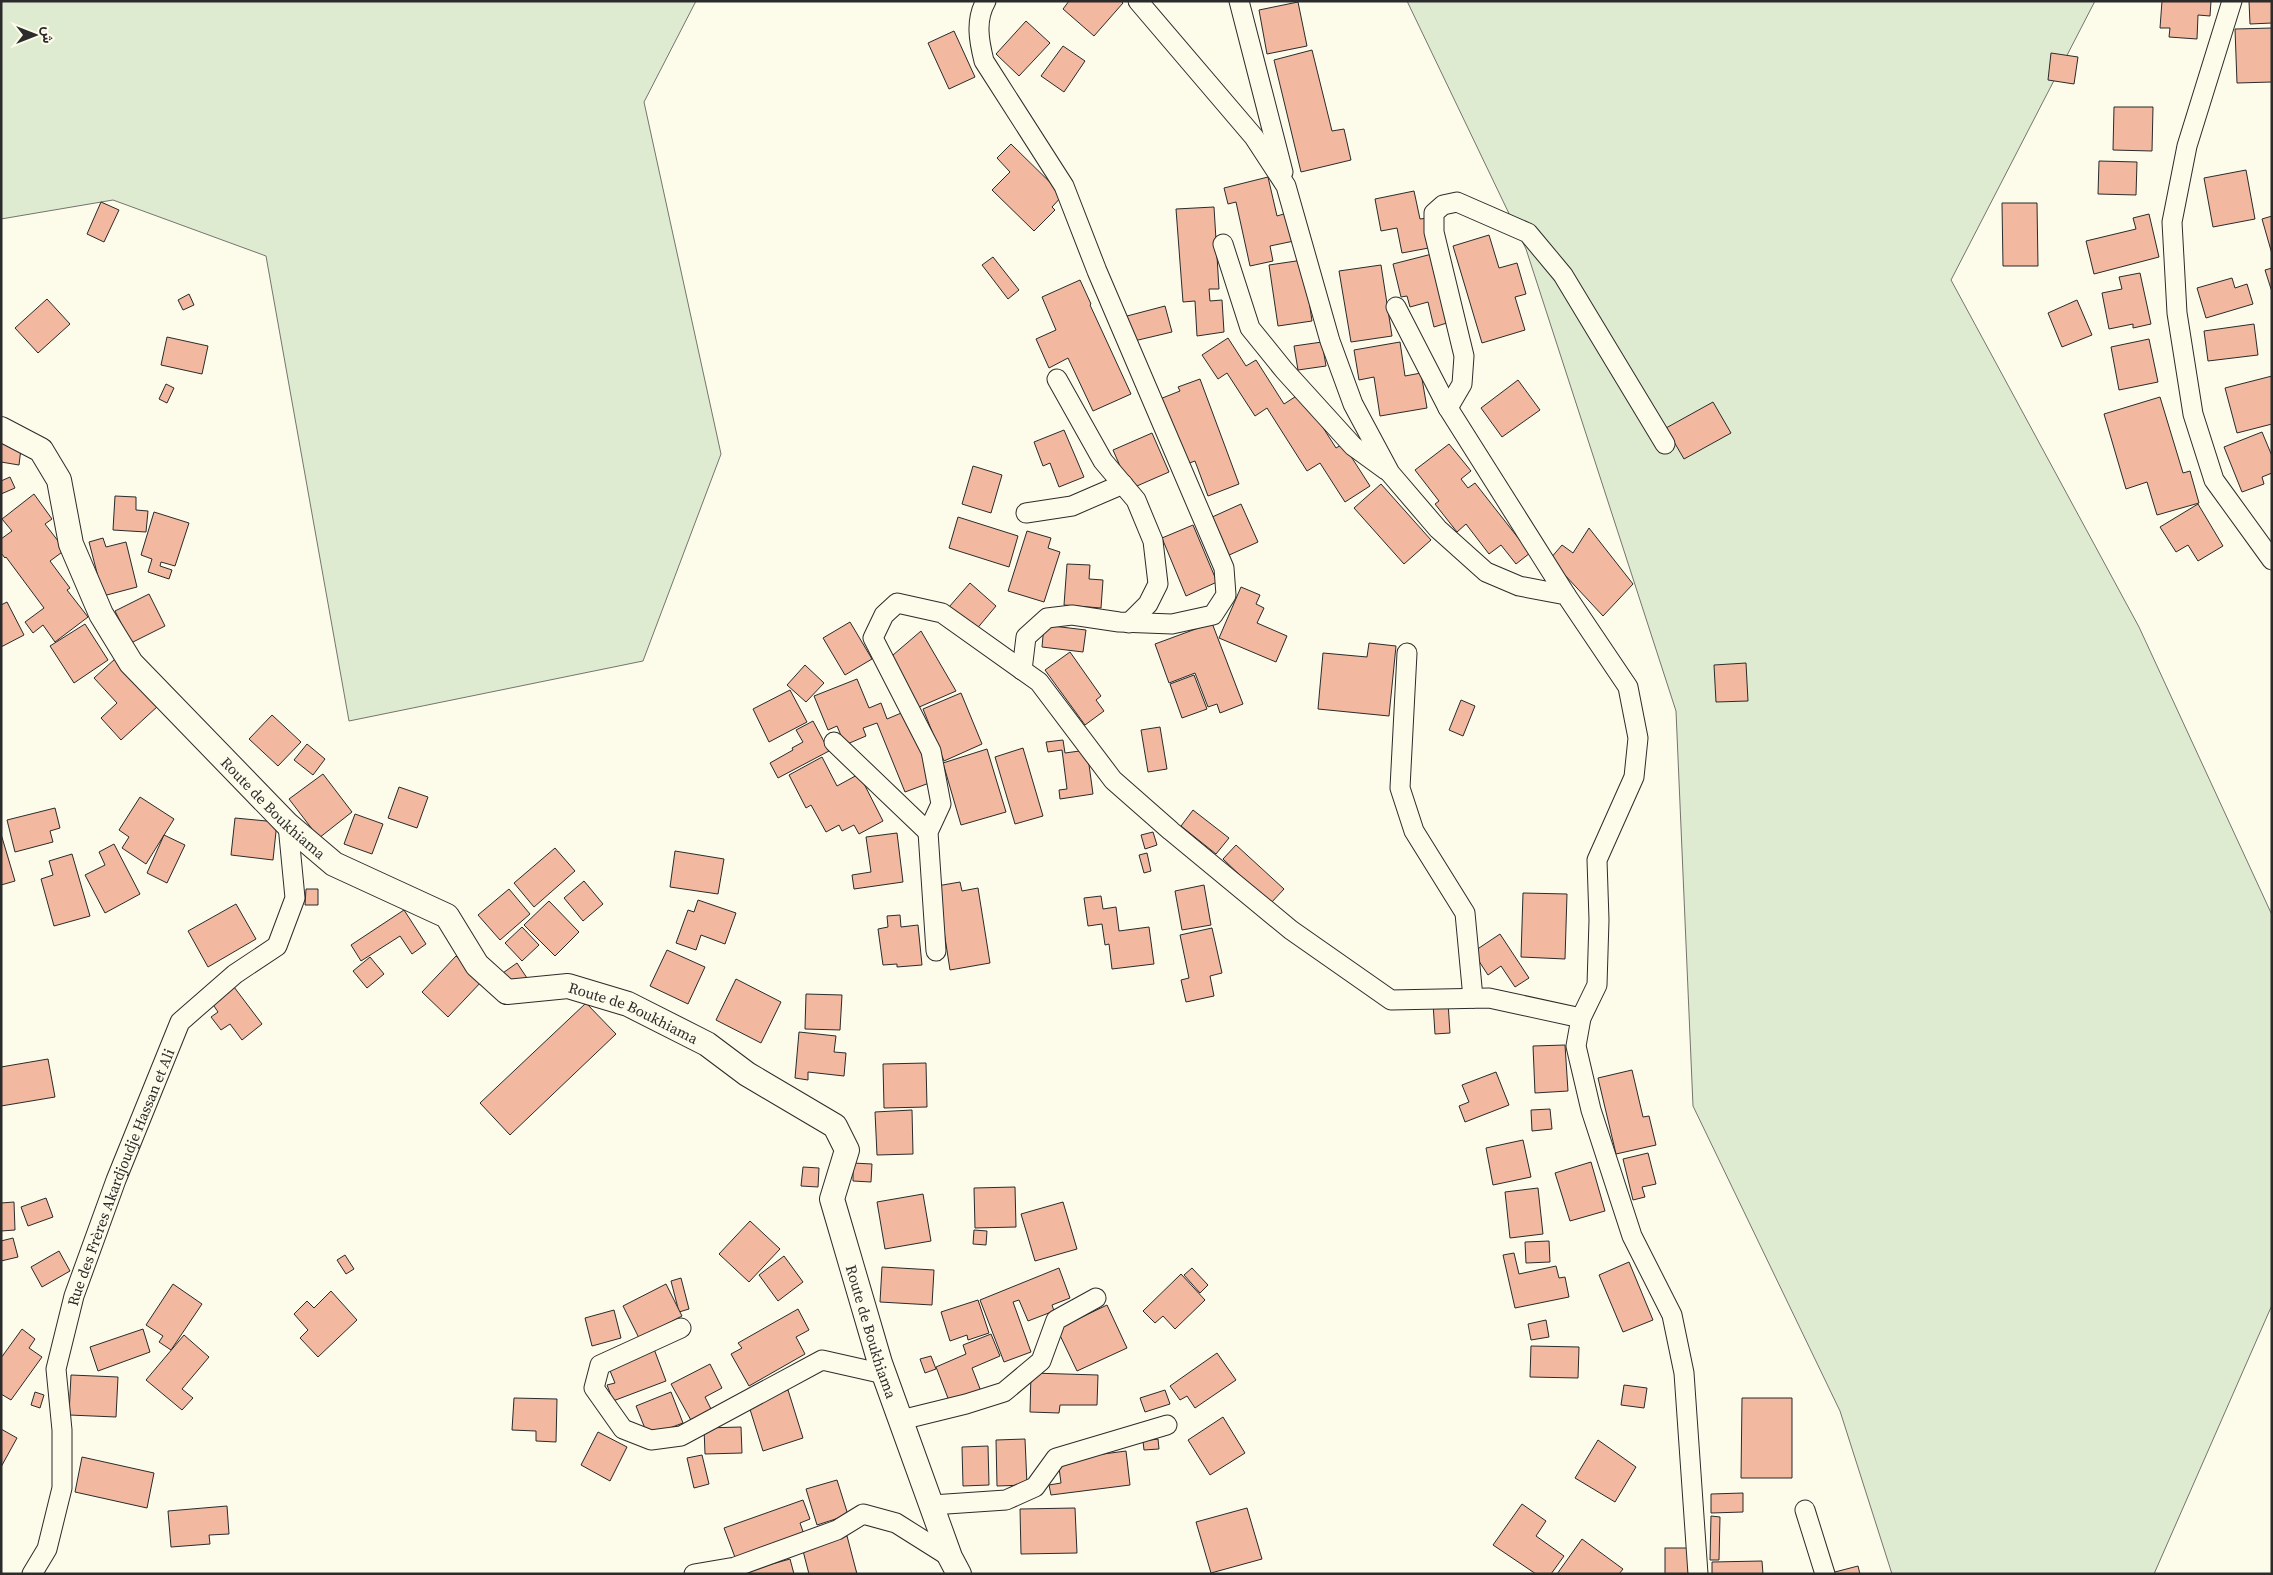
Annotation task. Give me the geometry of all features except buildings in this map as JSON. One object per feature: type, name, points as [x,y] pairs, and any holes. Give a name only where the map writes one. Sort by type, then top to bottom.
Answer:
[{"type":"street","points":[[986,1],[981,10],[978,40],[984,60],[1064,186],[1097,270],[1224,568],[1226,595],[1213,615],[1172,624],[1129,623],[1072,615],[1047,618],[1026,637],[1022,670]]},
{"type":"street","points":[[1138,1],[1254,137],[1286,186]]},
{"type":"street","points":[[1239,1],[1286,186],[1330,341],[1353,404],[1390,473],[1438,529],[1486,572],[1519,586],[1566,595]]},
{"type":"street","points":[[2232,1],[2186,146],[2172,222],[2177,313],[2192,414],[2214,480],[2272,560]]},
{"type":"street","points":[[1448,408],[1462,384],[1464,356],[1434,232],[1434,213],[1443,205],[1457,202],[1528,233],[1563,275],[1665,444]]},
{"type":"street","points":[[1223,244],[1250,328],[1284,370],[1353,446],[1390,473]]},
{"type":"street","points":[[1396,307],[1448,408],[1566,595],[1628,687],[1638,738],[1634,777],[1597,860],[1599,920],[1597,985],[1581,1018],[1576,1046],[1591,1110],[1632,1236],[1672,1315],[1684,1373],[1698,1574]]},
{"type":"street","points":[[1056,379],[1103,462],[1136,500],[1154,541],[1158,584],[1148,604],[1129,623]]},
{"type":"street","name":"Route de Boukhiama","points":[[1,429],[41,450],[59,480],[71,544],[101,614],[131,663],[288,825],[334,864],[446,916],[477,964],[507,992],[568,986],[628,1004],[708,1044],[747,1074],[835,1126],[847,1150],[832,1199],[884,1374],[955,1566]]},
{"type":"street","points":[[1026,513],[1072,506],[1123,484]]},
{"type":"street","points":[[936,951],[928,832],[941,804],[931,751],[873,638],[884,615],[897,603],[942,613],[1038,682],[1113,780],[1171,831],[1291,930],[1391,1000],[1489,998],[1581,1018]]},
{"type":"street","points":[[1407,653],[1400,788],[1414,832],[1466,914],[1473,998]]},
{"type":"street","points":[[834,742],[928,832]]},
{"type":"street","name":"Rue des Frères Akardjoudje Hassan et Ali","points":[[32,1574],[47,1549],[62,1488],[62,1430],[56,1370],[74,1296],[123,1162],[180,1022],[235,974],[277,946],[295,898],[288,825]]},
{"type":"street","points":[[901,1420],[966,1404],[1004,1392],[1041,1361],[1056,1320],[1096,1298]]},
{"type":"street","points":[[681,1328],[600,1365],[594,1388],[623,1429],[651,1440],[681,1436],[822,1360],[884,1374]]},
{"type":"street","points":[[932,1505],[1006,1500],[1035,1487],[1056,1458],[1166,1425]]},
{"type":"street","points":[[1805,1510],[1825,1574]]},
{"type":"street","points":[[694,1574],[735,1567],[837,1530],[863,1514],[896,1523],[955,1566]]},
{"type":"green space","points":[[1,1],[696,1],[644,102],[721,454],[643,661],[349,721],[266,256],[113,200],[1,219]]},
{"type":"green space","points":[[1407,1],[2095,1],[1951,280],[2139,627],[2272,915],[2272,1305],[2154,1574],[1892,1574],[1840,1411],[1693,1106],[1676,711],[1526,249]]}]
